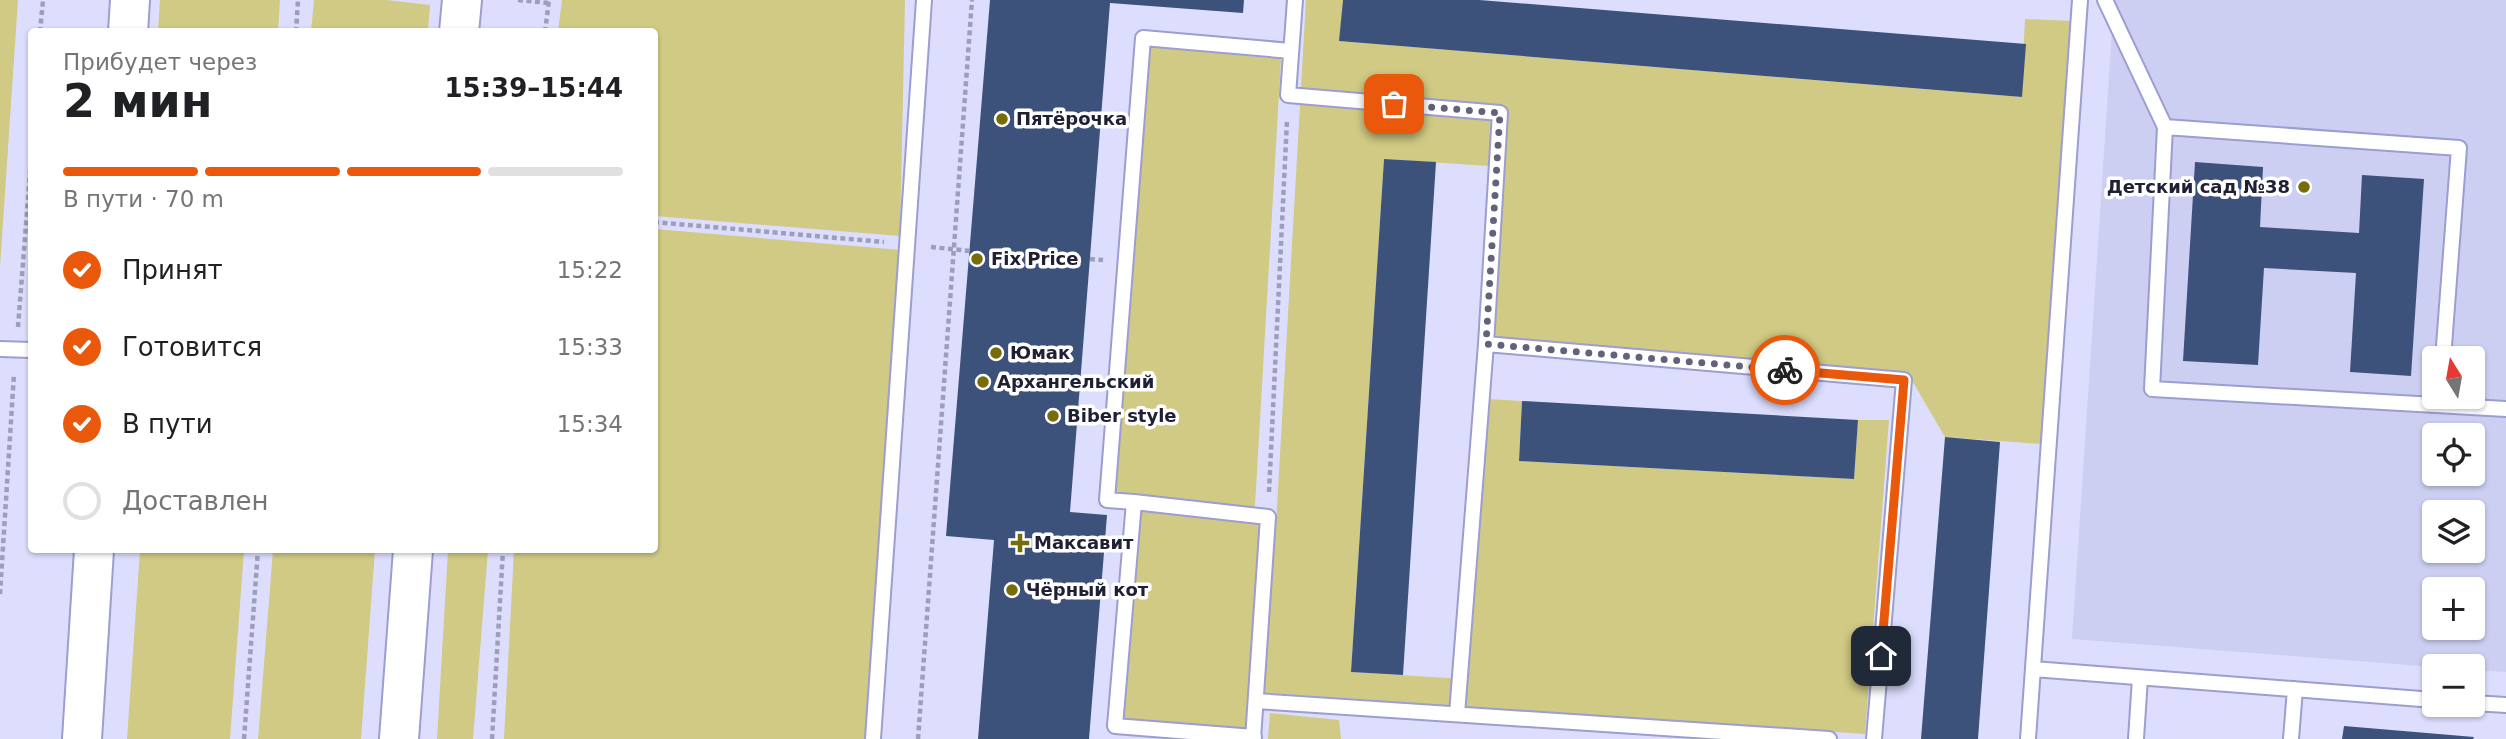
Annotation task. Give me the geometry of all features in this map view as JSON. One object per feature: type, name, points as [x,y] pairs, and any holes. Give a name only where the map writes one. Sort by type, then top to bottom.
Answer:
[{"type":"main road","points":[[128,28],[130,0]]},
{"type":"main road","points":[[459,28],[462,0]]},
{"type":"main road","points":[[82,739],[94,553]]},
{"type":"main road","points":[[399,739],[413,553]]},
{"type":"lane","points":[[873,739],[924,0]]},
{"type":"lane","points":[[1295,0],[1288,95],[1500,113],[1486,344],[1457,714]]},
{"type":"lane","points":[[2028,739],[2080,0]]},
{"type":"lane","points":[[2105,0],[2165,127],[2152,389],[2422,400]]},
{"type":"lane","points":[[1133,502],[1115,726],[1254,738],[1268,517],[1133,502],[1107,500],[1143,38],[1292,51]]},
{"type":"lane","points":[[2165,127],[2459,149],[2444,346]]},
{"type":"lane","points":[[1486,344],[1904,380],[1874,739]]},
{"type":"lane","points":[[0,349],[28,351]]},
{"type":"lane","points":[[2485,406],[2506,409]]},
{"type":"lane","points":[[2033,669],[2422,699]]},
{"type":"lane","points":[[2136,739],[2140,678]]},
{"type":"lane","points":[[2291,739],[2295,689]]},
{"type":"lane","points":[[1256,701],[1829,739]]},
{"type":"lane","points":[[2485,704],[2506,705]]},
{"type":"path","points":[[40,28],[43,0]]},
{"type":"path","points":[[296,28],[298,0]]},
{"type":"path","points":[[518,0],[549,1],[546,28]]},
{"type":"path","points":[[918,739],[972,0]]},
{"type":"path","points":[[1268,517],[1288,95]]},
{"type":"path","points":[[658,222],[970,251]]},
{"type":"path","points":[[244,739],[258,553]]},
{"type":"path","points":[[492,739],[503,553]]},
{"type":"shaded area","points":[[0,0],[18,0],[0,267]]},
{"type":"shaded area","points":[[160,0],[280,0],[278,28],[158,28]]},
{"type":"shaded area","points":[[314,0],[387,0],[430,5],[428,28],[311,28]]},
{"type":"shaded area","points":[[562,0],[905,0],[900,236],[658,216],[658,28],[558,28]]},
{"type":"shaded area","points":[[1306,0],[1343,0],[1340,41],[2021,97],[2025,19],[2073,21],[2042,444],[1945,437],[1907,372],[1495,337],[1504,167],[1384,159],[1351,672],[1464,679],[1487,399],[1522,401],[1519,461],[1854,479],[1858,420],[1889,420],[1865,734],[1250,692],[1246,730],[1123,720],[1141,496],[1116,491],[1151,47],[1281,59],[1254,523],[1276,524]]},
{"type":"shaded area","name":"Детский сад №38","points":[[2114,0],[2506,0],[2506,672],[2485,671],[2485,654],[2422,654],[2422,666],[2072,639]]},
{"type":"shaded area","points":[[658,229],[901,250],[866,739],[504,739],[514,553],[658,553]]},
{"type":"shaded area","points":[[140,553],[244,553],[230,739],[127,739]]},
{"type":"shaded area","points":[[273,553],[375,553],[361,739],[258,739]]},
{"type":"shaded area","points":[[448,553],[488,553],[473,739],[437,739]]},
{"type":"shaded area","points":[[1270,713],[1339,720],[1341,739],[1268,739]]},
{"type":"building","points":[[990,0],[1244,0],[1243,13],[1110,3],[1070,512],[1107,515],[1089,739],[978,739],[994,540],[946,536]]},
{"type":"building","points":[[1343,0],[1479,0],[2026,44],[2022,97],[1339,41]]},
{"type":"building","points":[[1384,159],[1436,162],[1403,675],[1351,672]]},
{"type":"building","points":[[2195,162],[2263,167],[2260,227],[2359,233],[2362,175],[2424,179],[2411,376],[2350,372],[2356,273],[2264,268],[2258,365],[2183,361]]},
{"type":"building","points":[[1522,401],[1858,420],[1854,479],[1519,461]]},
{"type":"building","points":[[1945,437],[2000,442],[1978,739],[1921,739]]},
{"type":"building","points":[[2344,726],[2474,737],[2342,739]]},
{"type":"way so far","points":[[1394,104],[1500,113],[1486,344],[1785,370]]},
{"type":"place","name":"Пятёрочка","points":[[1002,119]]},
{"type":"place","name":"Детский сад №38","points":[[2304,187]]},
{"type":"place","name":"Fix Price","points":[[977,259]]},
{"type":"place","name":"Юмак","points":[[996,353]]},
{"type":"place","name":"Архангельский","points":[[983,382]]},
{"type":"place","name":"Biber style","points":[[1053,416]]},
{"type":"place","name":"Максавит","points":[[1020,543]]},
{"type":"place","name":"Чёрный кот","points":[[1012,590]]},
{"type":"route","points":[[1785,370],[1904,380],[1881,656]]}]
